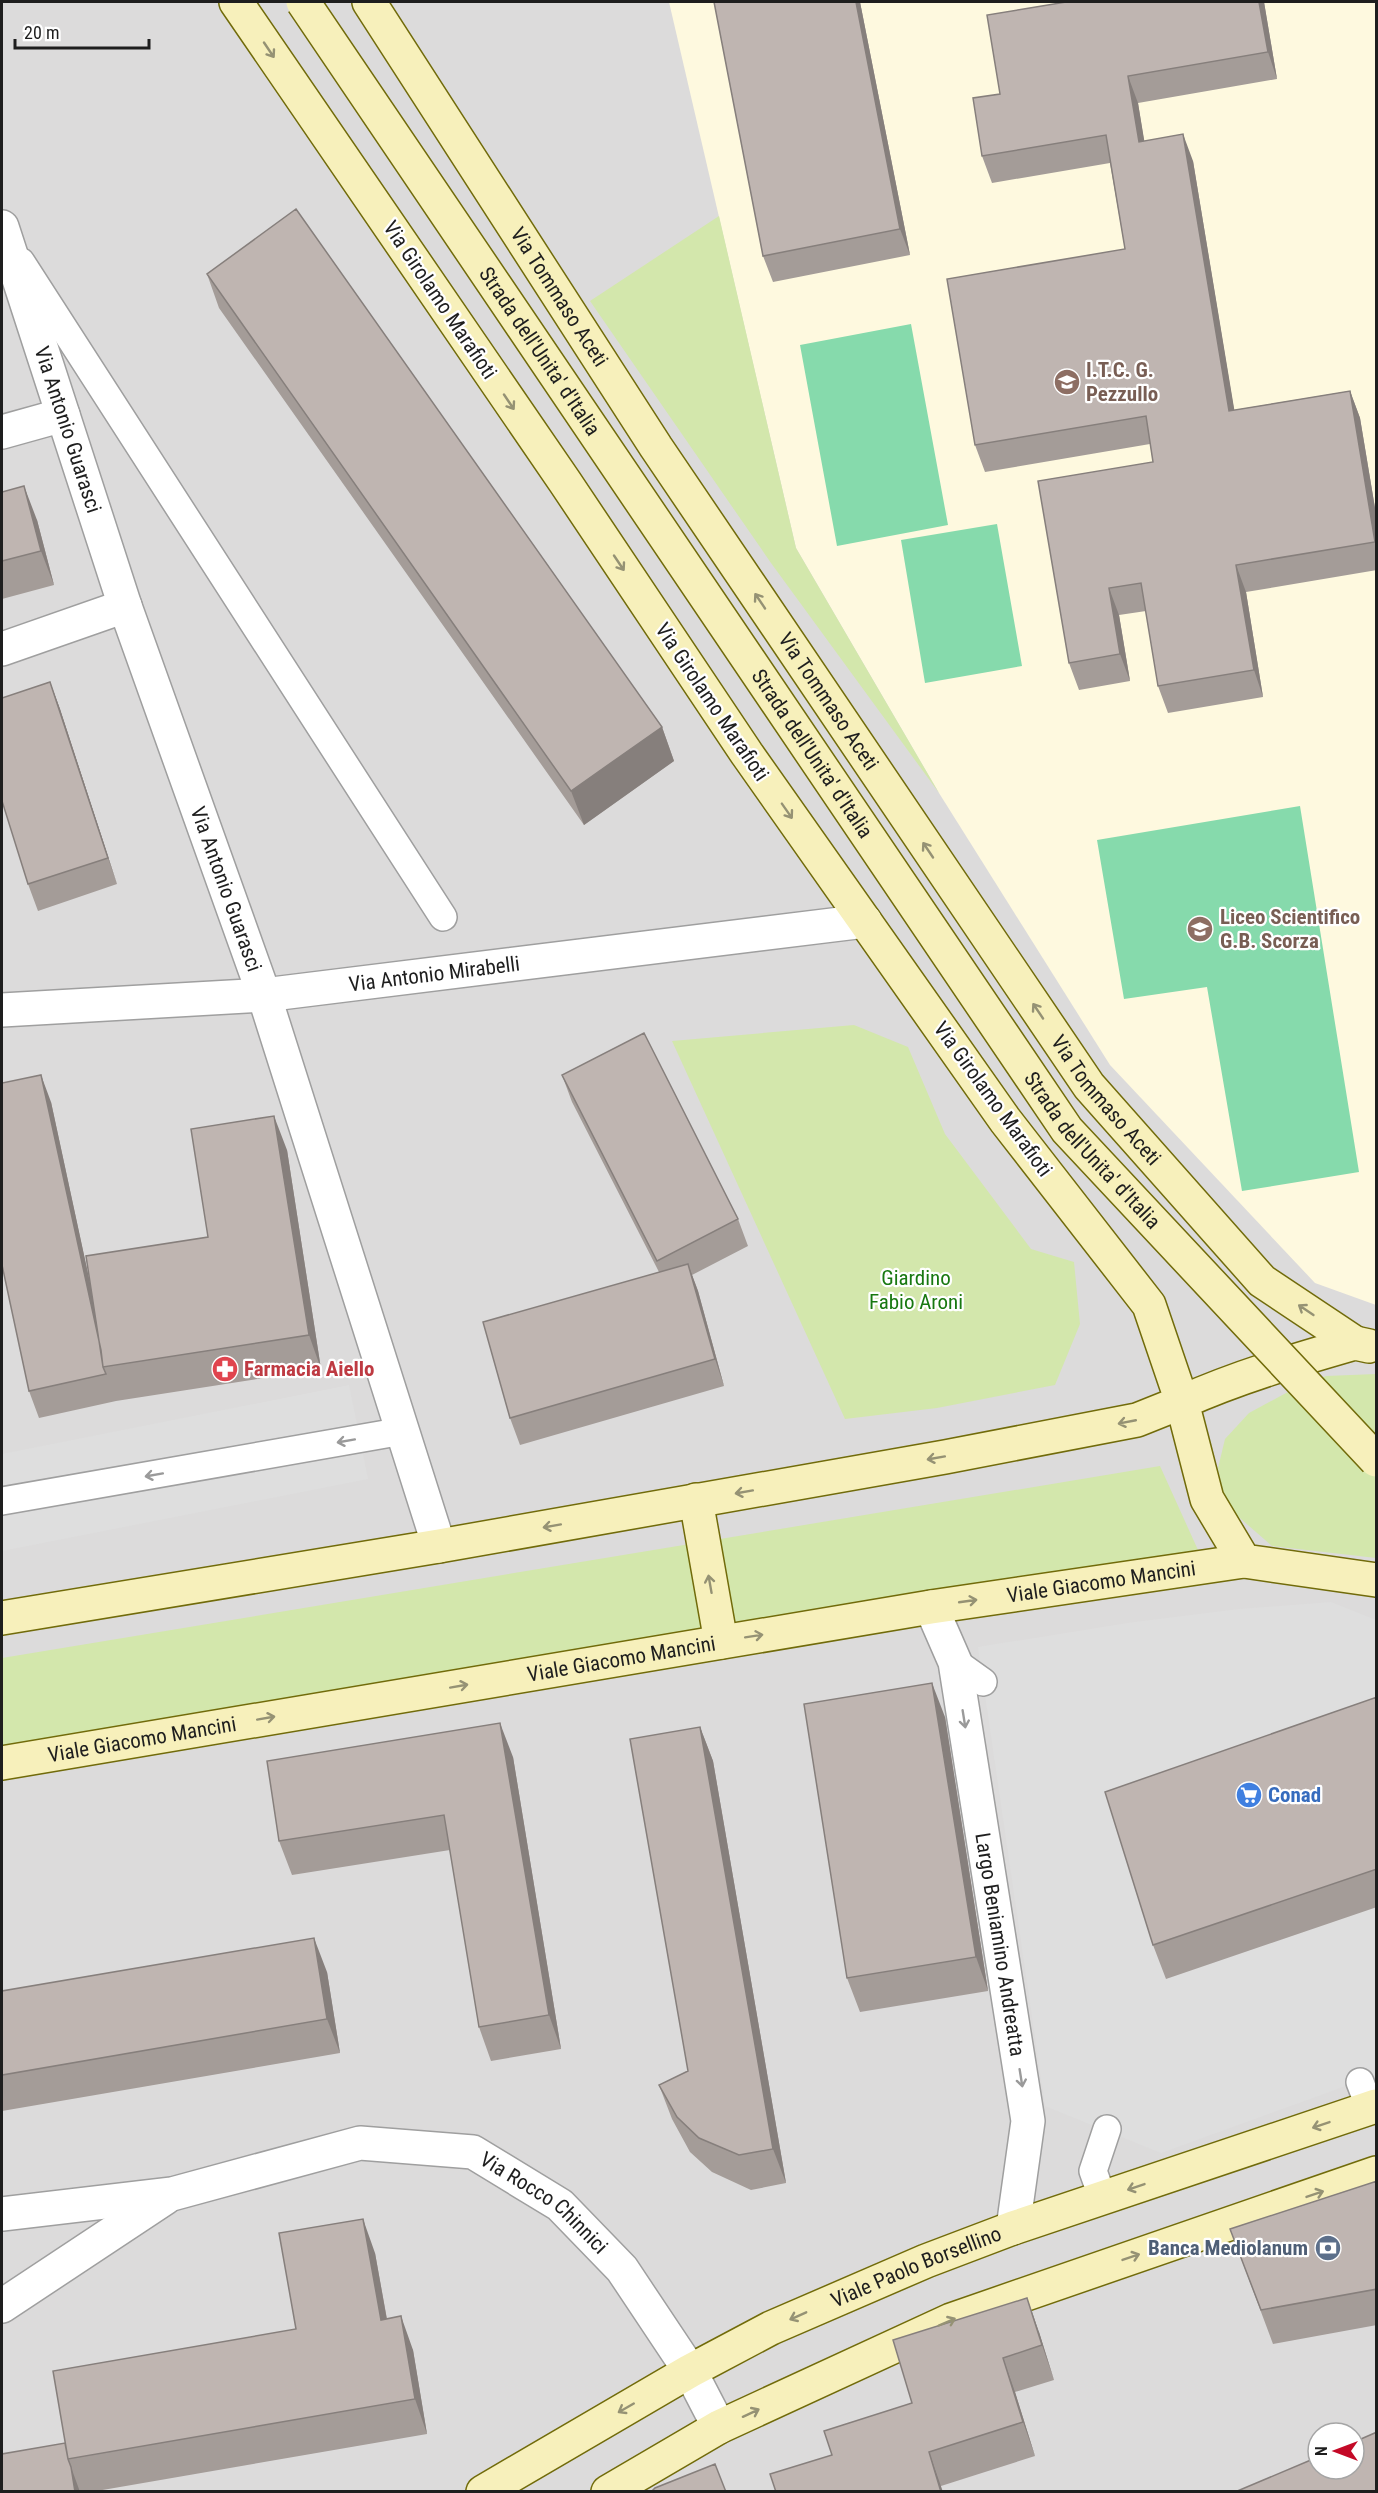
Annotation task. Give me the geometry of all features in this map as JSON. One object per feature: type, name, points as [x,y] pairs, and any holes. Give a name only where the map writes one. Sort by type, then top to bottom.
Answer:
[{"type":"street","name":"Via Girolamo Marafioti","points":[[236,2],[558,472],[747,754],[1005,1120],[1149,1305],[1182,1402]]},
{"type":"street","name":"Strada dell'Unita' d'Italia","points":[[303,2],[1067,1130],[1377,1460]]},
{"type":"street","name":"Via Tommaso Aceti","points":[[369,2],[656,447],[1089,1086],[1262,1281],[1366,1345]]},
{"type":"street","name":"Via Antonio Guarasci","points":[[3,232],[125,606],[264,995],[439,1546]]},
{"type":"street","points":[[2,432],[63,415]]},
{"type":"street","points":[[2,648],[125,606]]},
{"type":"street","name":"Via Antonio Mirabelli","points":[[2,1010],[264,995],[865,921]]},
{"type":"street","points":[[2,1618],[439,1546],[1137,1420],[1225,1383],[1366,1345]]},
{"type":"street","points":[[1182,1402],[1207,1498],[1244,1561]]},
{"type":"street","points":[[696,1500],[721,1642]]},
{"type":"street","name":"Viale Giacomo Mancini","points":[[2,1763],[931,1606],[1244,1561],[1377,1580]]},
{"type":"street","name":"Largo Beniamino Andreatta","points":[[931,1606],[955,1662],[1028,2121],[1013,2228]]},
{"type":"street","name":"Viale Paolo Borsellino","points":[[483,2492],[690,2371],[771,2328],[926,2261],[1013,2228],[1103,2199],[1369,2099]]},
{"type":"street","name":"Via Rocco Chinnici","points":[[2,2214],[172,2194],[360,2143],[473,2152],[560,2205],[622,2269],[690,2371],[719,2427]]},
{"type":"street","points":[[608,2492],[719,2427],[951,2320],[1377,2173]]},
{"type":"street","name":"Via Rocco Chinnici","points":[[2,2306],[172,2194]]},
{"type":"lane","name":"Via Antonio Guarasci","points":[[3,232],[443,917]]},
{"type":"lane","points":[[2,1502],[404,1431]]},
{"type":"lane","points":[[955,1662],[983,1682]]},
{"type":"lane","points":[[1103,2199],[1093,2171],[1107,2129]]},
{"type":"shaded area","points":[[2,2],[1376,2],[1376,2491],[2,2492]]},
{"type":"shaded area","name":"I.T.C. G. Pezzullo","points":[[669,2],[1376,2],[1376,1305],[1315,1283],[1110,1065],[939,793],[796,548]]},
{"type":"shaded area","points":[[349,1385],[368,1479],[2,1551],[2,1454]]},
{"type":"shaded area","points":[[1331,1602],[1376,1620],[1376,2075],[1161,2153],[1045,2106],[978,1647],[1127,1623],[1239,1609]]},
{"type":"green space","points":[[719,216],[796,548],[939,793],[771,563],[590,301]]},
{"type":"green space","points":[[911,324],[948,525],[837,546],[800,345]]},
{"type":"green space","points":[[997,524],[1022,666],[925,683],[901,540]]},
{"type":"green space","points":[[1300,806],[1359,1172],[1242,1191],[1207,987],[1124,999],[1097,840]]},
{"type":"green space","name":"Giardino Fabio Aroni","points":[[854,1025],[908,1047],[945,1134],[1031,1249],[1074,1262],[1080,1324],[1055,1385],[937,1408],[845,1419],[672,1041]]},
{"type":"green space","points":[[1376,1374],[1376,1558],[1272,1546],[1233,1512],[1224,1496],[1218,1468],[1225,1439],[1249,1413],[1286,1393],[1326,1376]]},
{"type":"green space","points":[[1160,1466],[1198,1550],[2,1748],[2,1658]]},
{"type":"building","points":[[714,2],[856,2],[900,229],[763,256]]},
{"type":"building","points":[[1066,2],[1259,2],[1268,52],[1128,76],[1139,142],[1183,134],[1229,411],[1350,391],[1375,542],[1236,565],[1254,670],[1158,686],[1141,583],[1109,588],[1120,654],[1069,663],[1038,481],[1153,462],[1146,416],[975,445],[947,279],[1125,249],[1106,135],[982,156],[973,98],[1000,94],[987,15]]},
{"type":"building","points":[[296,209],[662,727],[571,791],[207,274]]},
{"type":"building","points":[[24,486],[41,551],[2,561],[2,492]]},
{"type":"building","points":[[50,682],[108,858],[28,884],[2,801],[2,698]]},
{"type":"building","points":[[644,1033],[738,1219],[657,1261],[562,1075]]},
{"type":"building","points":[[41,1075],[106,1374],[29,1391],[2,1265],[2,1083]]},
{"type":"building","points":[[274,1116],[309,1335],[103,1367],[86,1256],[208,1237],[191,1129]]},
{"type":"building","points":[[688,1264],[715,1359],[510,1418],[483,1322]]},
{"type":"building","points":[[932,1683],[976,1957],[847,1978],[804,1704]]},
{"type":"building","points":[[1377,1697],[1377,1869],[1153,1945],[1105,1792]]},
{"type":"building","points":[[500,1723],[549,2015],[479,2027],[444,1815],[279,1841],[267,1761]]},
{"type":"building","points":[[700,1727],[773,2149],[739,2155],[699,2138],[677,2117],[659,2085],[688,2071],[630,1739]]},
{"type":"building","points":[[314,1938],[327,2019],[2,2075],[2,1991]]},
{"type":"building","points":[[1377,2181],[1377,2289],[1261,2310],[1230,2229]]},
{"type":"building","points":[[363,2219],[381,2320],[401,2316],[415,2399],[68,2459],[53,2371],[296,2329],[279,2233]]},
{"type":"building","points":[[1027,2298],[1042,2345],[1003,2358],[1023,2422],[929,2452],[941,2492],[776,2492],[770,2474],[832,2455],[824,2431],[912,2403],[893,2340]]},
{"type":"building","points":[[1377,2432],[1377,2492],[1235,2492],[1306,2462],[1306,2481],[1366,2481],[1366,2437]]},
{"type":"building","points":[[65,2443],[75,2492],[2,2492],[2,2454]]},
{"type":"building","points":[[715,2464],[726,2492],[651,2492],[655,2488]]},
{"type":"place","name":"I.T.C. G. Pezzullo","points":[[1067,382]]},
{"type":"place","name":"Liceo Scientifico G.B. Scorza","points":[[1200,929]]},
{"type":"place","name":"Farmacia Aiello","points":[[225,1369]]},
{"type":"place","name":"Conad","points":[[1249,1795]]},
{"type":"place","name":"Banca Mediolanum","points":[[1328,2248]]}]
